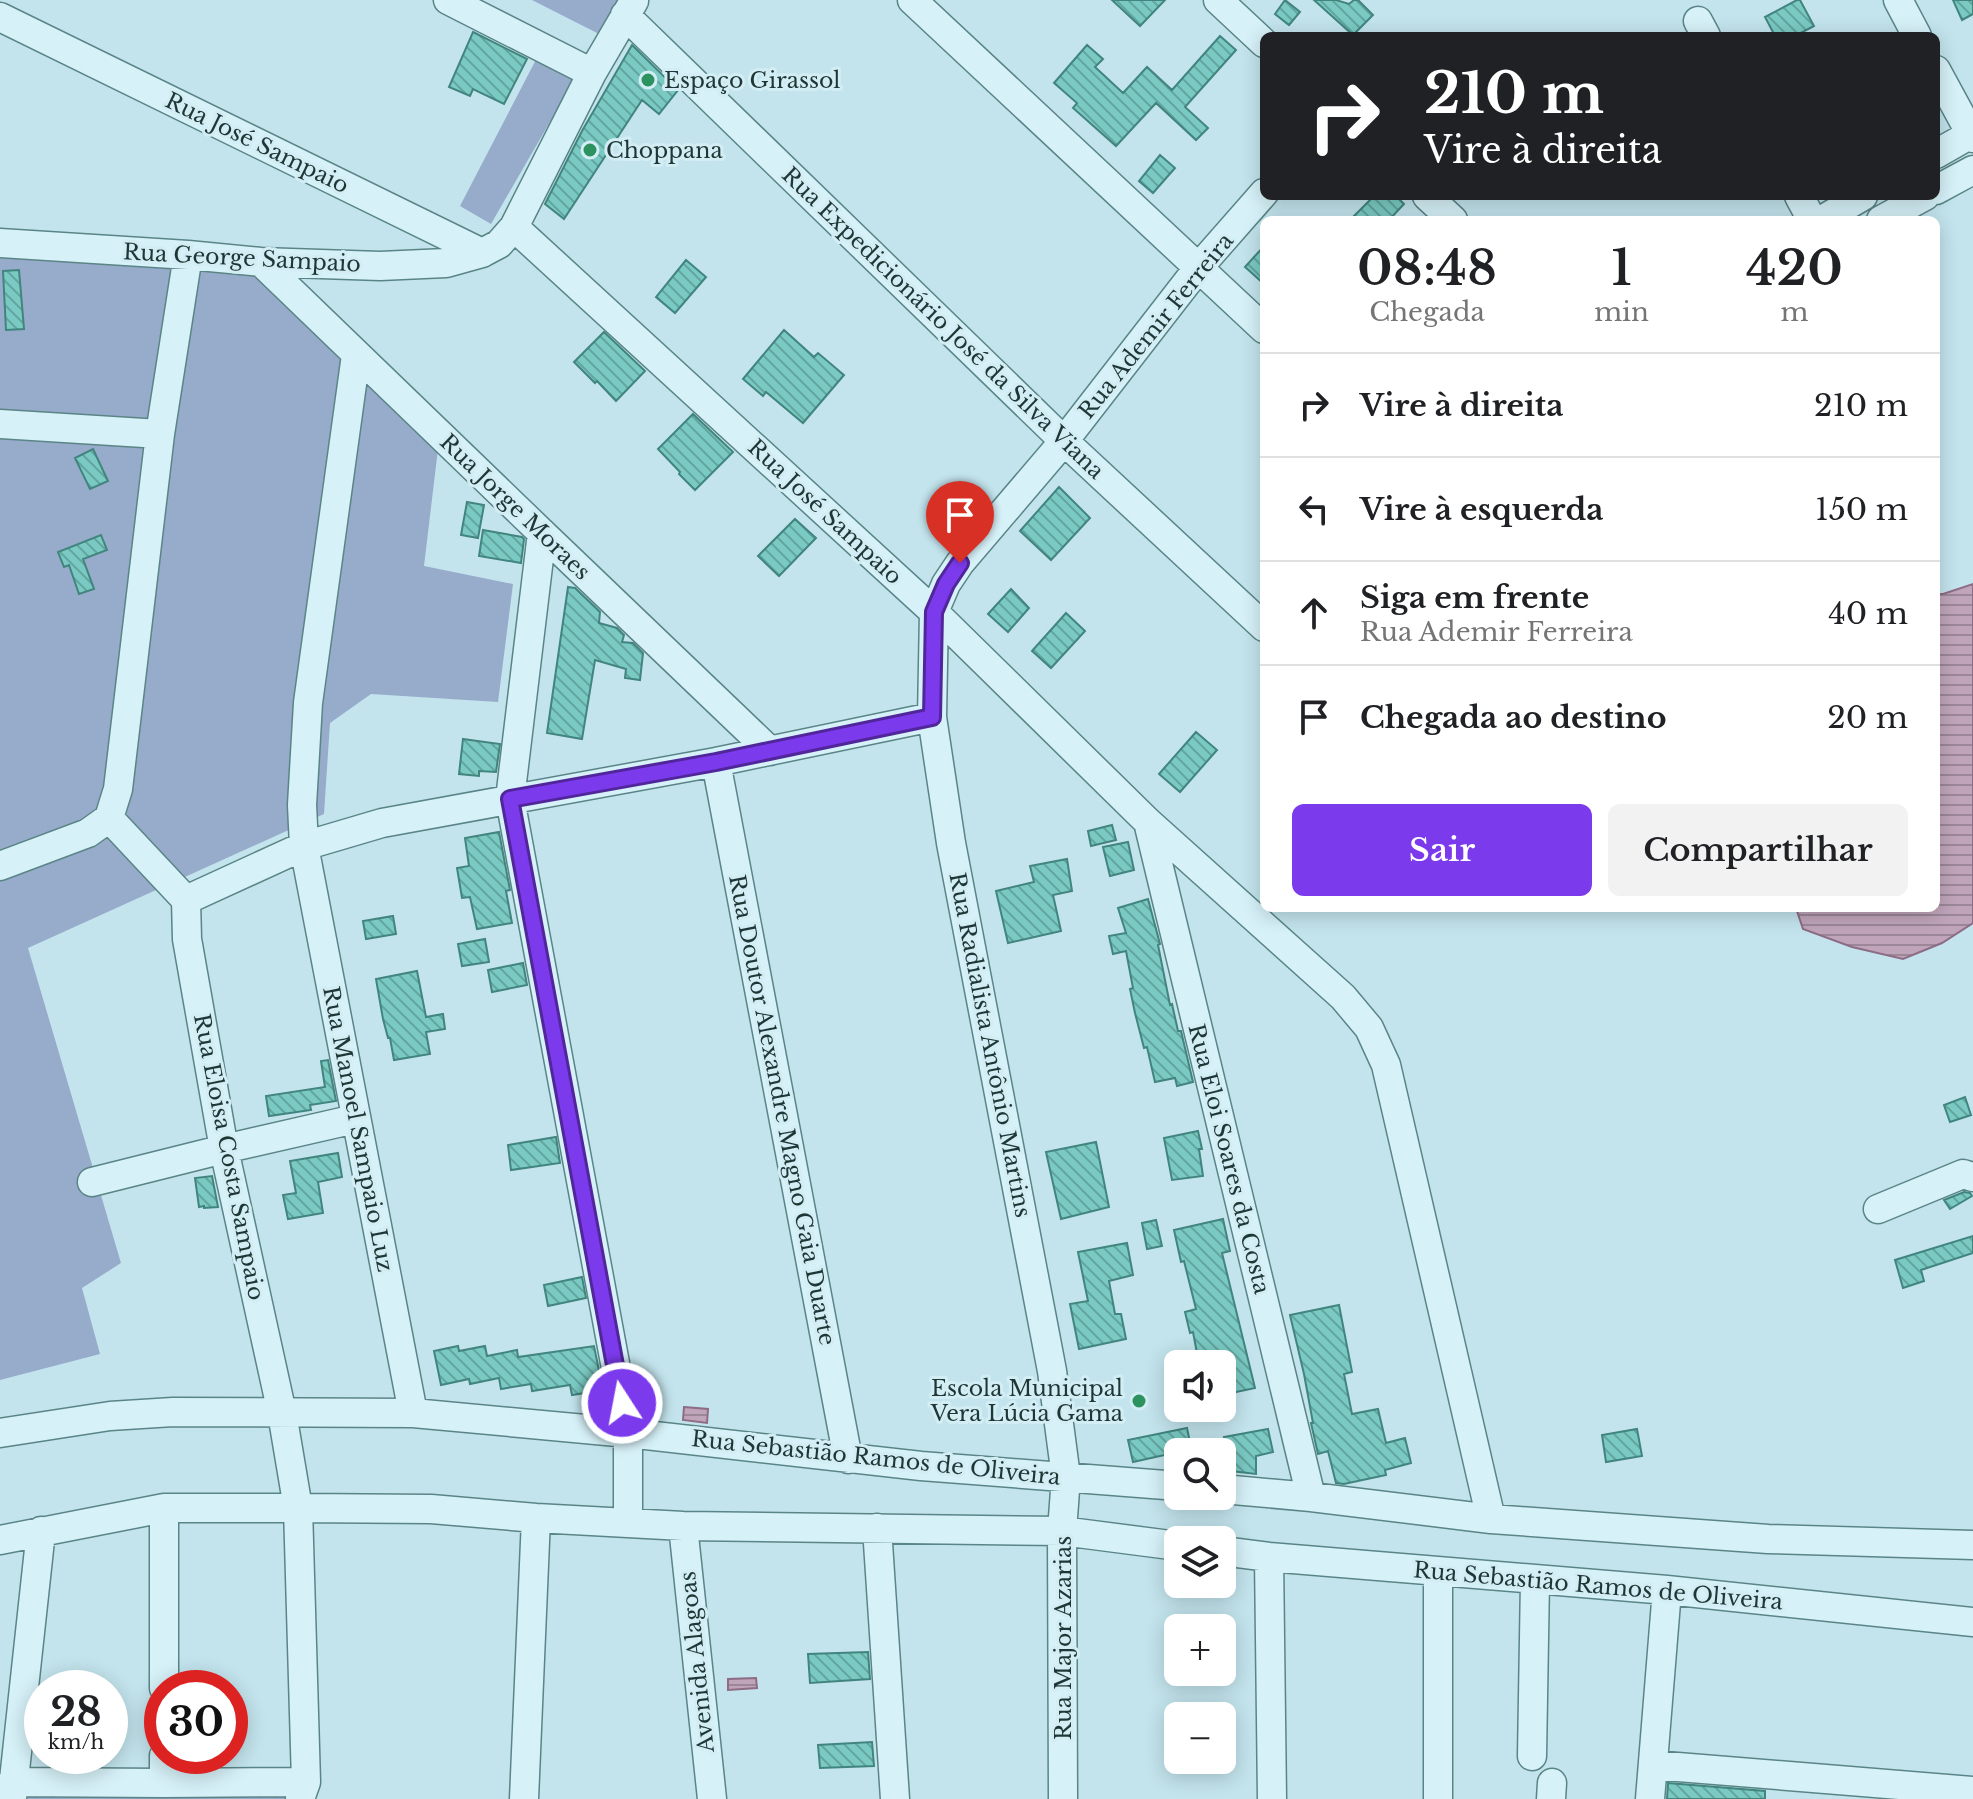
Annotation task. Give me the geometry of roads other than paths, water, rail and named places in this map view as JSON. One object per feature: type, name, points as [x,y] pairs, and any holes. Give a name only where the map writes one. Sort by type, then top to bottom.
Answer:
[{"type":"street","points":[[448,0],[592,73]]},
{"type":"street","points":[[912,0],[1260,325]]},
{"type":"street","points":[[1218,0],[1260,39]]},
{"type":"street","points":[[1898,0],[1915,32]]},
{"type":"street","points":[[482,253],[499,244],[514,227],[592,73],[630,8]]},
{"type":"street","name":"Rua Expedicionário José da Silva Viana","points":[[630,8],[1064,441],[1260,623]]},
{"type":"street","name":"Rua José Sampaio","points":[[0,17],[482,253]]},
{"type":"street","name":"Rua José Sampaio","points":[[0,30],[31,34]]},
{"type":"street","points":[[1940,77],[1972,135],[1940,152]]},
{"type":"street","points":[[1940,188],[1973,170]]},
{"type":"street","name":"Rua Ademir Ferreira","points":[[934,612],[946,584],[960,563],[1064,441],[1199,267],[1260,198]]},
{"type":"street","points":[[1431,200],[1449,216]]},
{"type":"street","points":[[1829,216],[1856,200]]},
{"type":"street","points":[[1888,216],[1918,200]]},
{"type":"street","name":"Rua José Sampaio","points":[[514,227],[934,612],[1148,822],[1343,997],[1369,1028],[1386,1065],[1491,1519]]},
{"type":"street","name":"Rua George Sampaio","points":[[0,243],[261,262],[380,266],[446,263],[482,253]]},
{"type":"street","points":[[0,866],[88,833],[109,818],[118,789],[160,434],[188,255]]},
{"type":"street","name":"Rua Jorge Moraes","points":[[261,262],[770,751]]},
{"type":"street","name":"Rua Manoel Sampaio Luz","points":[[356,355],[308,703],[302,805],[304,846],[413,1413]]},
{"type":"street","points":[[0,424],[160,434]]},
{"type":"street","points":[[542,533],[510,799],[628,1433],[628,1523]]},
{"type":"street","name":"Rua Radialista Antônio Martins","points":[[934,612],[932,717],[951,843],[1052,1371],[1066,1477]]},
{"type":"street","points":[[109,818],[186,900],[304,846],[382,823],[716,762],[932,717]]},
{"type":"street","name":"Rua Doutor Alexandre Magno Gaia Duarte","points":[[716,762],[848,1459]]},
{"type":"street","name":"Rua Eloi Soares da Costa","points":[[1148,822],[1311,1497]]},
{"type":"street","name":"Rua Eloisa Costa Sampaio","points":[[186,900],[187,939],[224,1149],[282,1413],[298,1508],[303,1790]]},
{"type":"street","points":[[92,1182],[355,1119]]},
{"type":"street","points":[[1878,1209],[1963,1174],[1973,1177]]},
{"type":"street","name":"Rua Sebastião Ramos de Oliveira","points":[[0,1433],[125,1415],[173,1412],[413,1413],[628,1433],[848,1459],[1164,1485]]},
{"type":"street","name":"Rua Major Azarias","points":[[1063,1799],[1062,1531],[1066,1477]]},
{"type":"street","points":[[1236,1490],[1491,1519],[1768,1539],[1973,1545]]},
{"type":"street","points":[[164,1508],[164,1670]]},
{"type":"street","points":[[0,1540],[164,1508],[298,1508],[431,1509],[683,1526],[1062,1531],[1164,1544]]},
{"type":"street","points":[[524,1799],[536,1518]]},
{"type":"street","name":"Avenida Alagoas","points":[[683,1526],[712,1799]]},
{"type":"street","points":[[877,1528],[895,1799]]},
{"type":"street","points":[[41,1531],[12,1790],[144,1773]]},
{"type":"street","name":"Rua Sebastião Ramos de Oliveira","points":[[1236,1553],[1667,1590],[1973,1622]]},
{"type":"street","points":[[1269,1557],[1272,1799]]},
{"type":"street","points":[[1438,1571],[1438,1799]]},
{"type":"street","points":[[1532,1756],[1535,1580]]},
{"type":"street","points":[[1650,1799],[1667,1590]]},
{"type":"street","points":[[1653,1765],[1973,1791]]},
{"type":"street","points":[[192,1774],[303,1790]]},
{"type":"place","name":"Espaço Girassol","points":[[648,80]]},
{"type":"place","name":"Choppana","points":[[590,150]]},
{"type":"place","name":"Escola Municipal Vera Lúcia Gama","points":[[1139,1401]]}]
